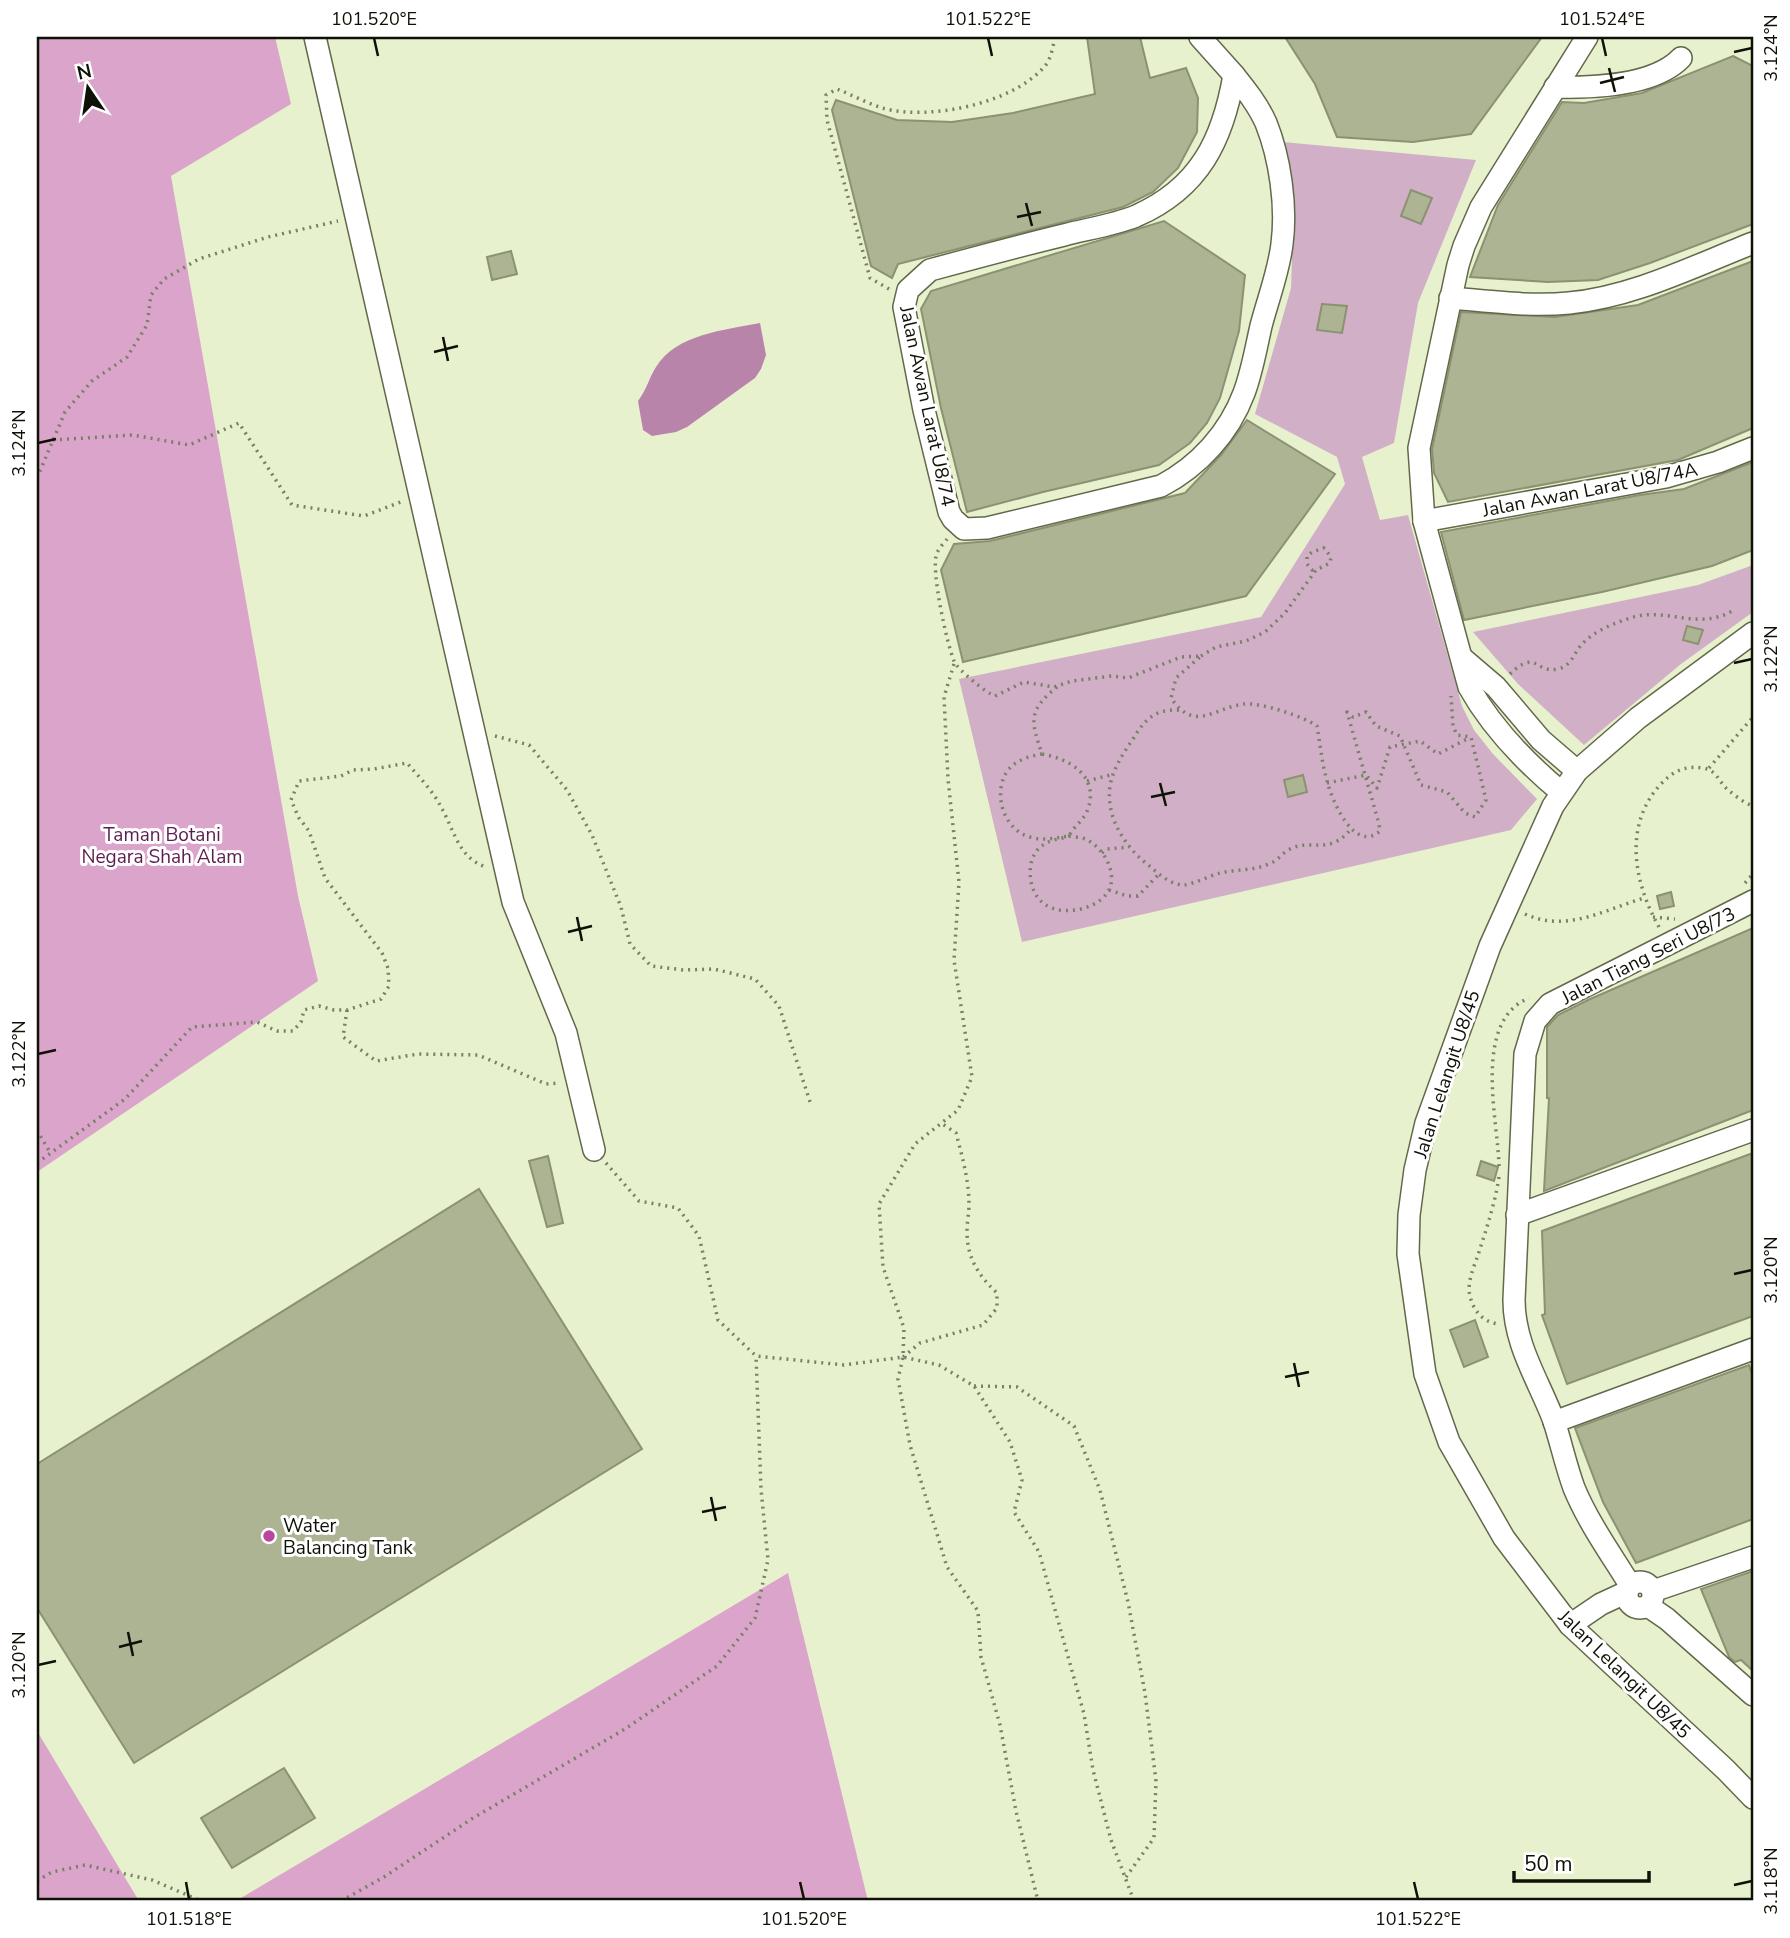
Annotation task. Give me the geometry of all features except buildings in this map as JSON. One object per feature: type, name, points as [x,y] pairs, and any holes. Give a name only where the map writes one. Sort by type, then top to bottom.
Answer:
[{"type":"street","points":[[315,37],[513,902],[566,1033],[594,1150]]},
{"type":"street","name":"Jalan Awan Larat U8/74","points":[[1200,37],[1234,75],[1249,93],[1266,124],[1277,164],[1283,203],[1282,244],[1244,393],[1229,425],[1202,458],[1180,476],[1161,485],[987,528],[964,529],[949,512],[924,410],[904,307],[908,290],[930,270],[1135,216],[1175,193],[1204,163],[1222,127],[1234,75]]},
{"type":"street","points":[[1577,771],[1478,683],[1462,658],[1449,619],[1424,521],[1419,448],[1450,298],[1471,228],[1481,207],[1587,37]]},
{"type":"street","points":[[1555,87],[1610,86],[1667,70],[1681,58]]},
{"type":"street","points":[[1450,298],[1550,304],[1599,299],[1630,291],[1753,243]]},
{"type":"street","name":"Jalan Awan Larat U8/74A","points":[[1424,521],[1666,477],[1718,462],[1753,448]]},
{"type":"street","name":"Jalan Lelangit U8/45","points":[[1753,632],[1646,711],[1577,771],[1561,792],[1507,905],[1426,1123],[1415,1170],[1409,1215],[1408,1254],[1425,1374],[1450,1442],[1504,1538],[1576,1631],[1753,1798]]},
{"type":"street","points":[[1478,683],[1483,710],[1512,746],[1561,792]]},
{"type":"street","name":"Jalan Tiang Seri U8/73","points":[[1753,901],[1560,998],[1541,1012],[1535,1021],[1525,1054],[1514,1300],[1515,1325],[1522,1347],[1554,1422],[1579,1499],[1638,1596],[1753,1695]]},
{"type":"street","points":[[1517,1215],[1753,1130]]},
{"type":"street","points":[[1554,1422],[1753,1349]]},
{"type":"street","points":[[1576,1631],[1638,1596],[1753,1557]]},
{"type":"path","points":[[908,290],[893,290],[870,278],[827,120],[827,95],[837,89],[883,108],[906,111],[972,107],[1031,78],[1046,65],[1055,37]]},
{"type":"path","points":[[37,478],[65,412],[92,381],[127,357],[148,325],[151,295],[164,279],[199,259],[268,237],[356,216]]},
{"type":"path","points":[[53,440],[133,435],[189,445],[239,423],[292,505],[364,516],[420,495]]},
{"type":"path","points":[[964,529],[949,537],[937,553],[934,574],[954,664],[944,696],[948,779],[959,882],[954,960],[972,1077],[958,1110],[915,1144],[879,1204],[883,1267],[904,1328],[903,1357],[898,1379],[911,1446],[947,1567],[978,1611],[981,1657],[1000,1725],[1016,1811],[1038,1901]]},
{"type":"path","points":[[1179,710],[1171,698],[1176,678],[1216,647],[1246,641],[1265,632],[1285,613],[1316,570],[1330,564],[1331,557],[1324,548],[1307,556],[1307,565],[1316,570]]},
{"type":"path","points":[[1471,737],[1457,735],[1453,726],[1450,696],[1478,683],[1500,679],[1527,662],[1556,670],[1567,665],[1582,644],[1604,627],[1631,618],[1652,614],[1704,621],[1734,610]]},
{"type":"path","points":[[954,664],[985,692],[995,696],[1024,682],[1054,687],[1112,676],[1128,678],[1181,657],[1201,656]]},
{"type":"path","points":[[1042,754],[1032,724],[1046,696],[1059,685]]},
{"type":"path","points":[[1351,829],[1339,841],[1330,845],[1298,847],[1289,850],[1270,864],[1240,872],[1226,872],[1183,885],[1159,874],[1122,838],[1112,812],[1110,783],[1140,727],[1164,709],[1179,710],[1196,718],[1227,708],[1254,704],[1306,718],[1317,726],[1327,783],[1340,813],[1351,829],[1356,835],[1365,838],[1380,831],[1346,712],[1353,717],[1366,712],[1376,726],[1401,736],[1421,785],[1447,792],[1465,813],[1475,817],[1486,800],[1471,737]]},
{"type":"path","points":[[1708,769],[1753,717]]},
{"type":"path","points":[[476,738],[498,736],[529,746],[567,790],[592,835],[621,907],[630,944],[651,967],[714,969],[755,979],[779,1006],[811,1105]]},
{"type":"path","points":[[1366,775],[1377,788],[1390,747],[1420,741],[1438,754],[1471,737]]},
{"type":"path","points":[[1042,754],[1026,758],[1010,768],[1000,787],[1002,804],[1010,824],[1021,834],[1038,839],[1069,836],[1083,838],[1102,853],[1110,871],[1109,890],[1094,903],[1074,910],[1064,911],[1043,904],[1031,881],[1031,860],[1042,845],[1069,836],[1088,809],[1090,792],[1085,775],[1071,763],[1042,754]]},
{"type":"path","points":[[37,1163],[125,1099],[192,1027],[257,1022],[277,1031],[293,1031],[301,1022],[304,1010],[319,1006],[347,1010],[381,999],[389,986],[388,968],[376,945],[325,878],[309,831],[299,818],[291,800],[299,781],[407,763],[441,805],[461,849],[476,864],[491,869],[505,865]]},
{"type":"path","points":[[1668,945],[1644,898],[1635,846],[1639,816],[1652,794],[1667,777],[1680,769],[1708,769],[1718,776],[1732,793],[1753,806]]},
{"type":"path","points":[[1087,780],[1114,774]]},
{"type":"path","points":[[1327,783],[1366,775]]},
{"type":"path","points":[[1102,853],[1107,849],[1129,847]]},
{"type":"path","points":[[1109,890],[1127,896],[1138,896],[1159,874]]},
{"type":"path","points":[[1507,905],[1535,919],[1565,923],[1585,919],[1644,898]]},
{"type":"path","points":[[347,1010],[343,1037],[376,1060],[418,1054],[478,1055],[546,1084],[576,1081]]},
{"type":"path","points":[[903,1357],[920,1343],[983,1325],[997,1308],[997,1293],[983,1280],[971,1261],[964,1160],[956,1133],[941,1123]]},
{"type":"path","points":[[37,1130],[51,1154]]},
{"type":"path","points":[[594,1150],[639,1202],[678,1208],[699,1236],[718,1320],[757,1356],[844,1365],[903,1357],[939,1365],[974,1386],[1010,1442],[1022,1480],[1014,1512],[1039,1552],[1084,1714],[1093,1770],[1111,1840],[1134,1901]]},
{"type":"path","points":[[341,1901],[384,1877],[473,1818],[637,1721],[717,1665],[755,1618],[768,1560],[759,1440],[757,1356]]},
{"type":"path","points":[[974,1386],[1017,1387],[1074,1426],[1100,1490],[1128,1602],[1145,1693],[1156,1781],[1154,1838],[1126,1877]]},
{"type":"path","points":[[37,1881],[52,1872],[85,1865],[152,1880],[201,1901]]},
{"type":"shaded area","points":[[1283,142],[1476,160],[1418,303],[1394,443],[1362,457],[1380,520],[1408,515],[1462,706],[1474,730],[1493,754],[1537,799],[1511,830],[1022,942],[959,679],[1261,617],[1345,484],[1337,457],[1255,414],[1291,288],[1293,230]]},
{"type":"shaded area","points":[[760,323],[766,355],[755,378],[687,427],[676,432],[652,436],[643,430],[638,401],[665,356],[688,340],[702,335]]},
{"type":"shaded area","points":[[1753,565],[1753,612],[1681,664],[1584,745],[1518,684],[1473,632],[1698,585]]},
{"type":"green space","name":"Taman Botani Negara Shah Alam","points":[[37,37],[275,37],[291,104],[171,176],[298,896],[318,981],[37,1172]]},
{"type":"green space","points":[[788,1573],[868,1901],[236,1901]]},
{"type":"green space","points":[[37,1731],[139,1901],[37,1901]]},
{"type":"place","name":"Water Balancing Tank","points":[[269,1536]]}]
